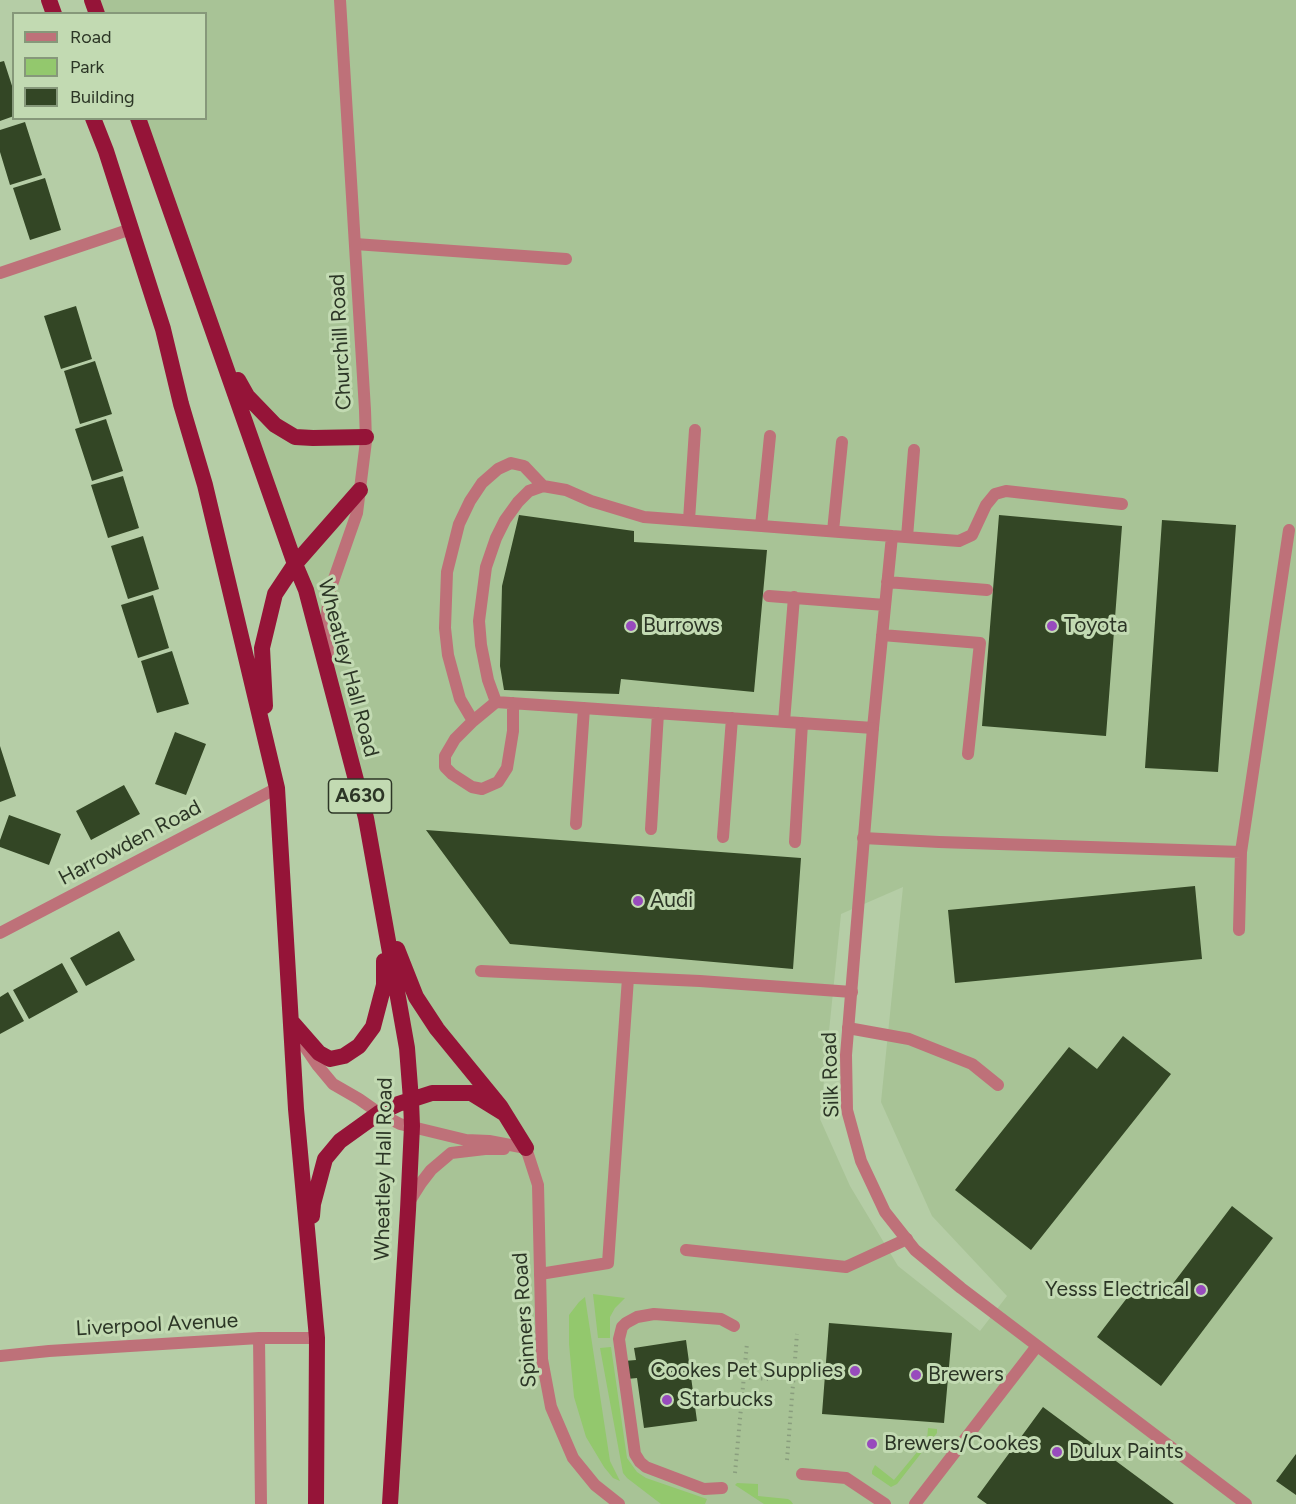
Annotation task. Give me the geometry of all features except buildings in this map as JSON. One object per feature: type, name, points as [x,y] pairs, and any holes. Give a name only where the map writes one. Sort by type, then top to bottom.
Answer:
[{"type":"highway","points":[[94,120],[163,329],[181,404],[205,485],[277,788],[296,1108],[317,1338],[316,1504]]},
{"type":"highway","name":"Wheatley Hall Road","points":[[139,120],[306,590],[366,818],[407,1048],[411,1100],[408,1204],[390,1504]]},
{"type":"highway","points":[[218,345],[247,396],[275,425],[295,437],[366,437]]},
{"type":"highway","points":[[271,764],[262,648],[275,594],[295,564],[360,490]]},
{"type":"highway","points":[[291,1021],[319,1053],[330,1059],[344,1056],[359,1046],[373,1027],[384,986],[382,909]]},
{"type":"highway","points":[[382,909],[416,997],[437,1029],[500,1106],[526,1148]]},
{"type":"highway","points":[[309,1247],[313,1204],[325,1158],[340,1141],[379,1113],[432,1093],[471,1093],[505,1114]]},
{"type":"street","name":"Churchill Road","points":[[329,678],[326,626],[329,593],[357,513],[366,437],[340,0]]},
{"type":"street","points":[[0,273],[131,230]]},
{"type":"street","points":[[355,244],[566,259]]},
{"type":"street","points":[[689,520],[695,430]]},
{"type":"street","points":[[760,526],[770,436]]},
{"type":"street","points":[[832,531],[842,442]]},
{"type":"street","points":[[906,537],[914,450]]},
{"type":"street","points":[[473,721],[460,699],[448,655],[445,628],[447,572],[459,524],[482,483],[498,469],[511,464],[524,466],[543,486]]},
{"type":"street","points":[[496,702],[488,680],[479,621],[486,567],[505,520],[529,491],[543,486],[566,490],[591,501],[644,517],[959,541],[972,535],[986,505],[995,494],[1006,491],[1122,504]]},
{"type":"street","points":[[1239,930],[1241,852],[1289,530]]},
{"type":"street","name":"Silk Road","points":[[892,536],[863,838],[846,1055],[847,1110],[861,1161],[885,1212],[915,1250],[961,1288],[1246,1504]]},
{"type":"street","points":[[887,582],[987,590]]},
{"type":"street","points":[[769,596],[885,605]]},
{"type":"street","points":[[784,722],[794,597]]},
{"type":"street","points":[[882,635],[980,643],[968,754]]},
{"type":"street","points":[[513,703],[513,731],[507,768],[498,782],[482,789],[472,787],[452,774],[445,767],[445,756],[455,739],[496,702],[513,703],[732,718],[873,728]]},
{"type":"street","points":[[576,824],[584,708]]},
{"type":"street","points":[[651,829],[658,713]]},
{"type":"street","points":[[723,837],[732,718]]},
{"type":"street","points":[[795,842],[802,723]]},
{"type":"street","name":"Harrowden Road","points":[[0,933],[277,788]]},
{"type":"street","points":[[863,838],[1241,852]]},
{"type":"street","points":[[481,971],[700,981],[852,992]]},
{"type":"street","points":[[540,1274],[608,1263],[628,978]]},
{"type":"street","points":[[291,1021],[313,1060],[333,1084],[379,1113],[400,1124],[466,1140],[489,1141],[526,1148]]},
{"type":"street","points":[[849,1028],[909,1039],[972,1064],[998,1085]]},
{"type":"street","points":[[408,1204],[431,1170],[451,1153],[526,1148]]},
{"type":"street","name":"Spinners Road","points":[[526,1148],[538,1185],[542,1359],[551,1407],[573,1458],[595,1485],[619,1504]]},
{"type":"street","points":[[686,1250],[846,1267],[907,1239]]},
{"type":"street","points":[[722,1488],[705,1489],[646,1467],[635,1454],[619,1339],[622,1327],[626,1323],[636,1317],[654,1314],[722,1319],[734,1326]]},
{"type":"street","points":[[259,1338],[261,1504]]},
{"type":"street","name":"Liverpool Avenue","points":[[0,1356],[259,1338],[317,1338]]},
{"type":"street","points":[[915,1504],[1037,1346]]},
{"type":"street","points":[[802,1474],[846,1478],[885,1504]]},
{"type":"path","points":[[787,1460],[797,1334]]},
{"type":"path","points":[[734,1482],[748,1337]]},
{"type":"path","points":[[743,1377],[768,1379]]},
{"type":"path","points":[[742,1394],[766,1397]]},
{"type":"shaded area","points":[[92,0],[1296,0],[1296,1504],[390,1504],[411,1100],[366,818],[306,590],[138,120],[207,120],[207,12],[97,12]],"holes":[[[903,887],[881,1102],[932,1216],[1007,1296],[980,1331],[898,1266],[850,1186],[820,1119],[841,914]]]},
{"type":"green space","points":[[593,1294],[625,1298],[610,1317],[610,1338],[598,1338]]},
{"type":"green space","points":[[585,1297],[610,1461],[620,1481],[613,1478],[604,1467],[586,1437],[574,1397],[569,1315]]},
{"type":"green space","points":[[611,1347],[627,1458],[637,1472],[646,1478],[707,1499],[705,1504],[661,1504],[623,1473],[600,1348]]},
{"type":"green space","points":[[928,1428],[937,1429],[937,1433],[897,1484],[891,1487],[872,1474],[875,1465],[894,1480],[927,1440]]},
{"type":"green space","points":[[737,1483],[758,1484],[758,1496],[788,1499],[793,1504],[764,1504],[735,1485]]},
{"type":"place","name":"Burrows","points":[[631,626]]},
{"type":"place","name":"Toyota","points":[[1052,626]]},
{"type":"place","name":"Audi","points":[[638,901]]},
{"type":"place","name":"Yesss Electrical","points":[[1201,1290]]},
{"type":"place","name":"Cookes Pet Supplies","points":[[855,1371]]},
{"type":"place","name":"Brewers","points":[[916,1375]]},
{"type":"place","name":"Starbucks","points":[[667,1400]]},
{"type":"place","name":"Brewers/Cookes","points":[[872,1444]]},
{"type":"place","name":"Dulux Paints","points":[[1057,1452]]}]
